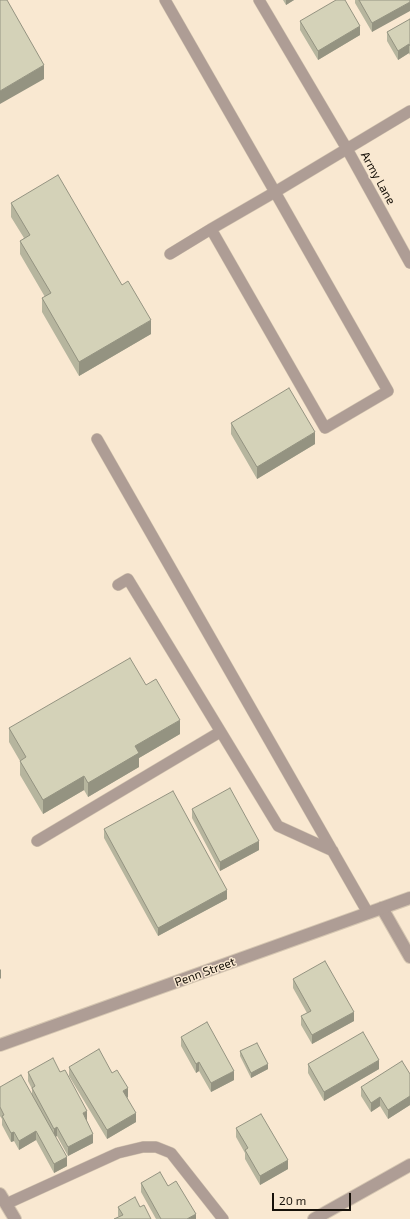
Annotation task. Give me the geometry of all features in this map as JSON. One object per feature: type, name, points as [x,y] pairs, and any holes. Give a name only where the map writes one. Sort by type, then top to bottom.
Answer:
[{"type":"street","name":"Penn Street","points":[[0,1045],[410,898]]},
{"type":"street","points":[[382,908],[410,957]]},
{"type":"street","points":[[315,1219],[410,1165]]},
{"type":"street","points":[[3,1199],[15,1219]]},
{"type":"lane","points":[[165,0],[388,391],[325,428],[211,229]]},
{"type":"lane","points":[[170,254],[347,149],[259,0]]},
{"type":"lane","name":"Army Lane","points":[[410,111],[347,149],[410,263]]},
{"type":"lane","points":[[97,439],[368,913]]},
{"type":"lane","points":[[118,585],[128,579],[278,826],[333,851]]},
{"type":"lane","points":[[37,841],[220,732]]},
{"type":"lane","points":[[3,1199],[118,1153],[143,1146],[156,1147],[171,1153],[223,1219]]},
{"type":"building","points":[[0,0],[7,0],[44,65],[0,91]]},
{"type":"building","points":[[336,0],[345,0],[360,26],[318,51],[300,21]]},
{"type":"building","points":[[359,0],[410,0],[410,2],[372,23]]},
{"type":"building","points":[[410,19],[410,46],[409,44],[398,51],[387,32]]},
{"type":"building","points":[[58,175],[122,285],[128,281],[151,320],[79,362],[42,298],[51,293],[20,241],[30,235],[11,203]]},
{"type":"building","points":[[289,388],[315,432],[257,467],[231,423]]},
{"type":"building","points":[[130,658],[146,685],[156,679],[180,720],[135,746],[139,753],[88,783],[84,776],[43,800],[20,761],[26,757],[9,728]]},
{"type":"building","points":[[230,788],[259,841],[220,862],[192,809]]},
{"type":"building","points":[[173,791],[227,890],[158,928],[104,829]]},
{"type":"building","points":[[325,961],[354,1012],[312,1035],[301,1016],[311,1011],[293,979]]},
{"type":"building","points":[[207,1022],[234,1071],[211,1083],[199,1062],[196,1064],[181,1037]]},
{"type":"building","points":[[363,1032],[379,1060],[324,1092],[308,1064]]},
{"type":"building","points":[[257,1043],[268,1064],[251,1073],[240,1051]]},
{"type":"building","points":[[99,1049],[112,1073],[117,1070],[128,1088],[123,1091],[136,1113],[107,1130],[69,1067]]},
{"type":"building","points":[[53,1058],[60,1072],[65,1070],[87,1111],[83,1113],[93,1134],[68,1147],[57,1127],[54,1129],[32,1088],[35,1086],[28,1072]]},
{"type":"building","points":[[402,1061],[410,1074],[410,1096],[388,1110],[380,1097],[371,1103],[361,1087]]},
{"type":"building","points":[[21,1075],[67,1157],[54,1164],[36,1131],[19,1141],[14,1132],[11,1133],[2,1116],[4,1115],[0,1107],[0,1087]]},
{"type":"building","points":[[261,1114],[288,1160],[260,1176],[245,1150],[248,1148],[236,1128]]},
{"type":"building","points":[[160,1172],[168,1186],[176,1181],[196,1214],[187,1219],[161,1219],[141,1183]]},
{"type":"building","points":[[135,1197],[140,1207],[144,1205],[151,1219],[114,1219],[123,1215],[118,1207]]}]
